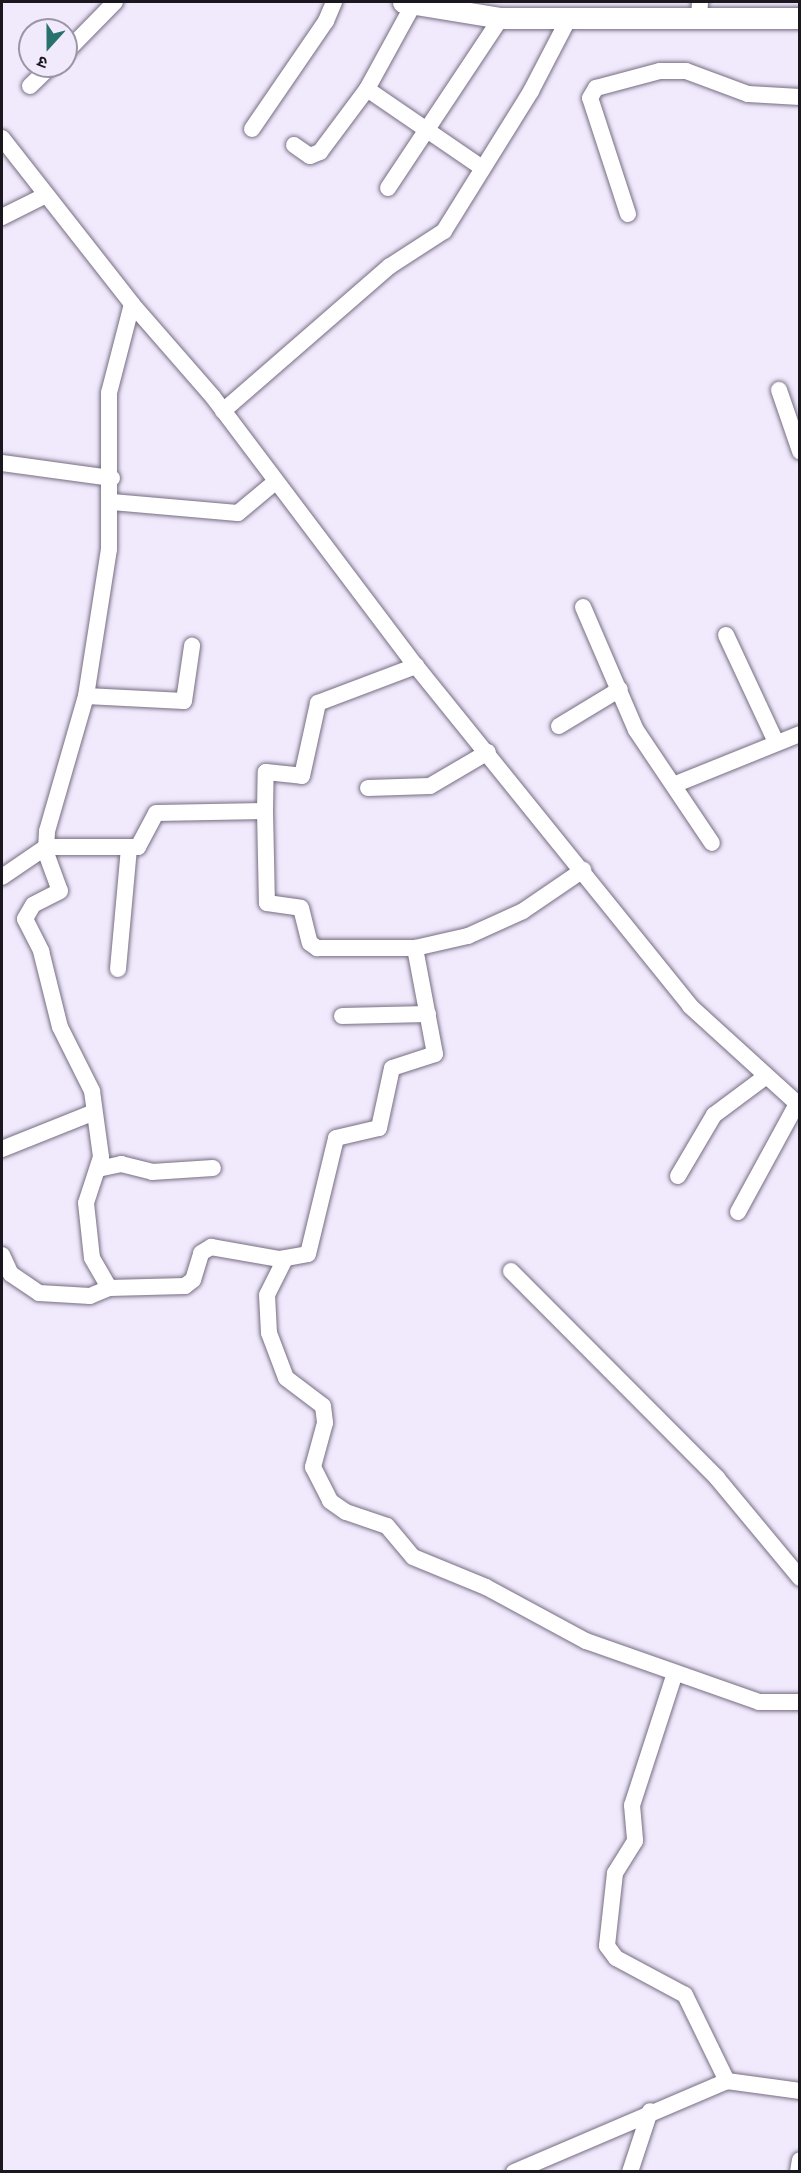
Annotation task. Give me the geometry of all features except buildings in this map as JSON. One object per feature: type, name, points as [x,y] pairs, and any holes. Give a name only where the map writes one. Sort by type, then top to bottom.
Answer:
[{"type":"street","points":[[78,40],[115,2]]},
{"type":"street","points":[[252,129],[326,21],[334,2]]},
{"type":"street","points":[[294,145],[316,155],[367,89],[408,3],[501,18],[569,18],[700,9],[800,18]]},
{"type":"street","points":[[388,188],[424,129],[501,18]]},
{"type":"street","points":[[223,411],[390,266],[434,242],[531,90],[569,18]]},
{"type":"street","points":[[628,214],[590,98],[596,88],[660,71],[686,71],[748,94],[800,97]]},
{"type":"street","points":[[30,86],[38,78]]},
{"type":"street","points":[[367,89],[481,166]]},
{"type":"street","points":[[2,138],[132,304],[223,411],[274,483],[416,666],[488,752],[690,1005],[765,1077],[798,1105],[738,1212]]},
{"type":"street","points":[[2,217],[46,195]]},
{"type":"street","points":[[109,1288],[92,1258],[86,1203],[98,1169],[93,1091],[60,1027],[40,951],[25,919],[33,905],[60,891],[46,847],[86,696],[112,502],[109,393],[132,304]]},
{"type":"street","points":[[779,390],[800,451]]},
{"type":"street","points":[[2,464],[111,478]]},
{"type":"street","points":[[112,502],[240,513],[274,483]]},
{"type":"street","points":[[584,607],[636,730],[676,784],[712,843]]},
{"type":"street","points":[[726,635],[776,742]]},
{"type":"street","points":[[86,696],[184,701],[192,646]]},
{"type":"street","points":[[416,666],[318,703],[302,776],[266,772],[267,903],[301,908],[314,947],[416,948],[497,924],[583,870]]},
{"type":"street","points":[[559,726],[620,689]]},
{"type":"street","points":[[676,784],[800,734]]},
{"type":"street","points":[[368,788],[430,786],[488,752]]},
{"type":"street","points":[[2,874],[46,847],[138,847],[156,813],[265,811]]},
{"type":"street","points":[[118,969],[129,848]]},
{"type":"street","points":[[2,1256],[17,1280],[39,1293],[90,1296],[109,1288],[185,1286],[193,1280],[201,1253],[211,1247],[285,1259],[302,1258],[312,1248],[336,1138],[379,1128],[392,1068],[435,1054],[416,948]]},
{"type":"street","points":[[342,1016],[428,1014]]},
{"type":"street","points":[[678,1176],[719,1109],[765,1077]]},
{"type":"street","points":[[2,1149],[93,1113]]},
{"type":"street","points":[[98,1169],[121,1164],[152,1172],[213,1168]]},
{"type":"street","points":[[285,1259],[267,1295],[267,1325],[282,1373],[323,1406],[325,1423],[313,1467],[330,1501],[346,1512],[387,1526],[413,1557],[486,1587],[586,1641],[759,1702],[800,1702]]},
{"type":"street","points":[[511,1271],[717,1478],[800,1578]]},
{"type":"street","points":[[675,1673],[632,1805],[635,1841],[615,1873],[607,1946],[615,1958],[685,1995],[727,2081]]},
{"type":"street","points":[[514,2172],[651,2111],[727,2081],[800,2091]]},
{"type":"street","points":[[630,2172],[651,2111]]},
{"type":"street","points":[[798,2172],[800,2160]]}]
